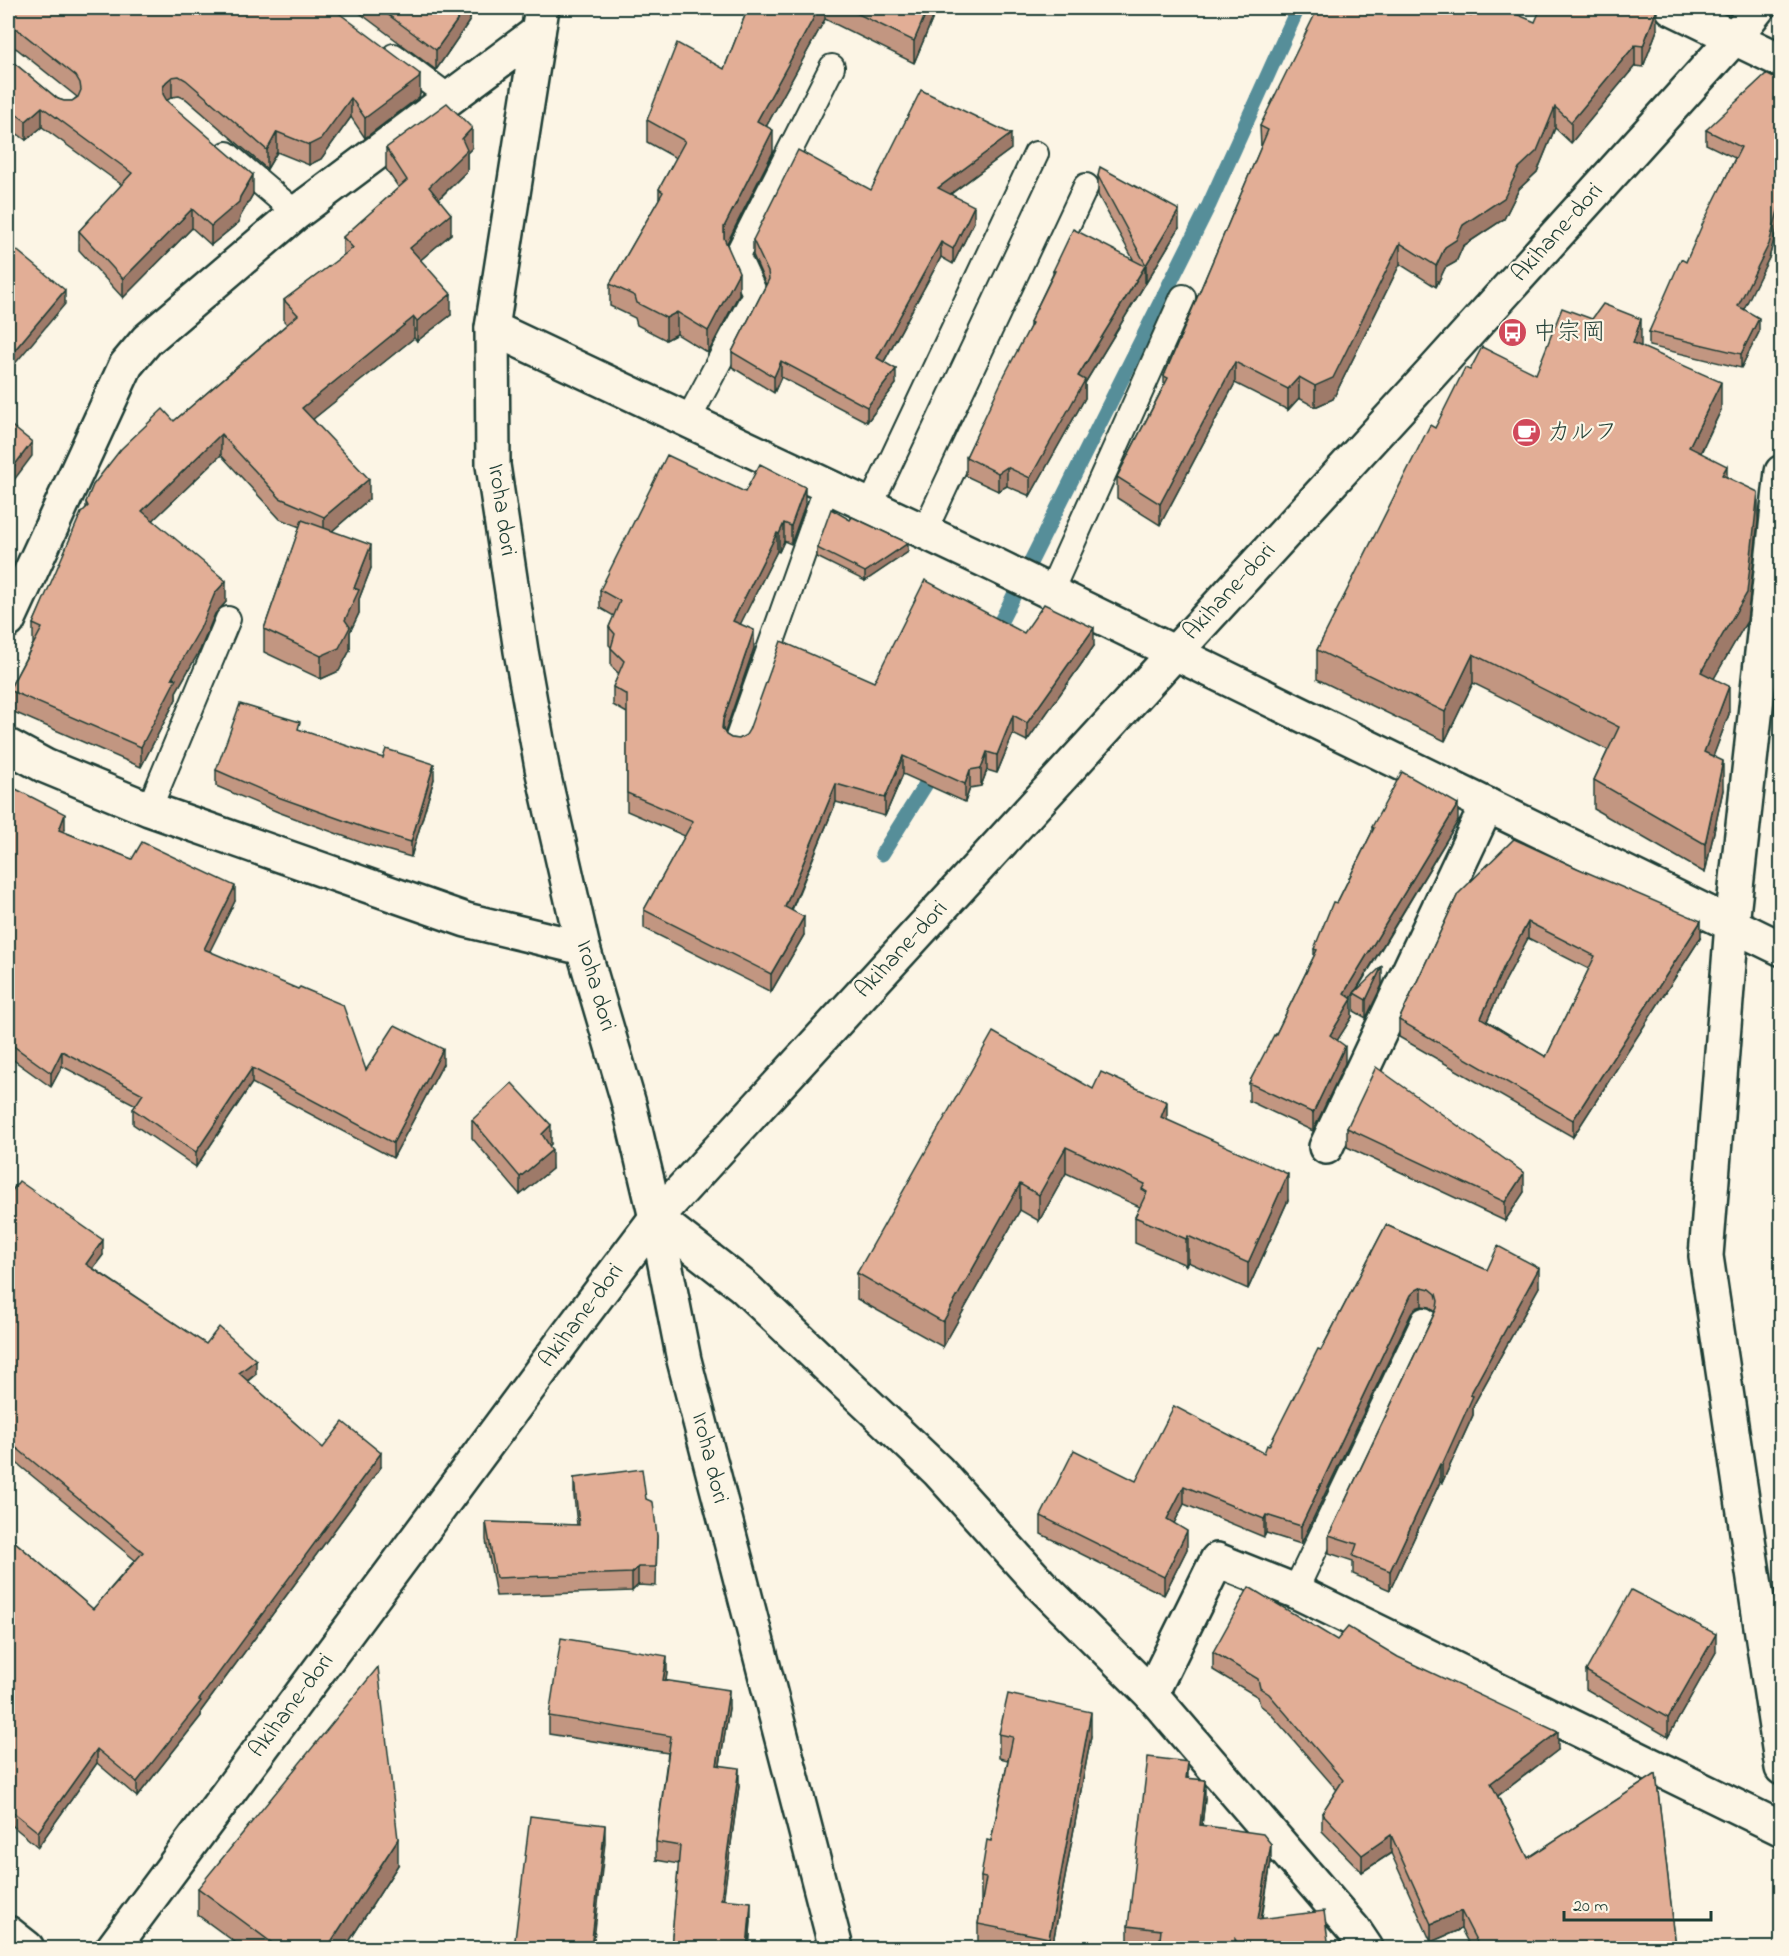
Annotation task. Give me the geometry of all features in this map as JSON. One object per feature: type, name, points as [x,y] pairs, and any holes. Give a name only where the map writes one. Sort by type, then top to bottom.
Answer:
[{"type":"street","points":[[1671,8],[1782,61]]},
{"type":"street","name":"Akihane-dori","points":[[113,1948],[656,1218],[1429,376],[1734,38],[1758,8]]},
{"type":"street","points":[[8,621],[126,365],[147,340],[296,213],[450,98],[540,20]]},
{"type":"street","name":"Iroha dori","points":[[540,20],[492,328],[493,465],[521,651],[541,762],[583,948],[629,1104],[656,1218],[684,1360],[836,1948]]},
{"type":"street","points":[[492,328],[993,564],[1782,950]]},
{"type":"street","points":[[1782,472],[1774,613],[1732,924],[1706,1256],[1782,1768]]},
{"type":"street","points":[[8,746],[45,766],[149,809],[466,920],[583,948]]},
{"type":"street","points":[[1326,1147],[1487,805]]},
{"type":"street","points":[[656,1218],[743,1286],[938,1471],[1041,1585],[1151,1694],[1354,1930],[1366,1948]]},
{"type":"street","points":[[1151,1694],[1217,1560],[1295,1591],[1782,1829]]},
{"type":"street","points":[[8,1933],[27,1948]]},
{"type":"lane","points":[[376,42],[450,98]]},
{"type":"lane","points":[[688,420],[755,294],[737,255],[832,67]]},
{"type":"lane","points":[[211,140],[296,213]]},
{"type":"lane","points":[[870,506],[1036,154]]},
{"type":"lane","points":[[924,532],[1086,186]]},
{"type":"lane","points":[[1044,590],[1183,297]]},
{"type":"lane","points":[[735,743],[827,486]]},
{"type":"lane","points":[[149,809],[228,619]]},
{"type":"lane","points":[[1295,1591],[1424,1320]]},
{"type":"building","points":[[8,8],[332,8],[420,74],[419,78],[365,118],[351,98],[321,139],[309,145],[277,132],[267,150],[186,80],[179,76],[172,77],[163,87],[163,94],[167,101],[253,175],[239,202],[211,226],[192,209],[123,279],[79,231],[132,173],[42,107],[26,121],[13,112],[8,119],[8,58],[58,99],[72,101],[78,97],[81,90],[76,76],[17,29],[8,27]]},
{"type":"building","points":[[379,8],[466,8],[436,50]]},
{"type":"building","points":[[748,8],[819,8],[757,121],[773,130],[724,227],[724,238],[739,272],[708,331],[677,312],[666,318],[637,303],[635,296],[610,284],[663,192],[659,189],[685,141],[647,120],[677,43],[724,69]]},
{"type":"building","points":[[846,8],[928,8],[914,41]]},
{"type":"building","points":[[1318,8],[1455,8],[1471,16],[1475,8],[1502,8],[1535,22],[1541,8],[1657,9],[1643,46],[1635,45],[1571,122],[1555,107],[1537,151],[1519,168],[1504,198],[1463,225],[1456,240],[1445,247],[1436,266],[1400,243],[1333,378],[1315,386],[1299,377],[1288,389],[1235,362],[1160,504],[1117,477],[1168,378],[1164,376],[1268,130],[1260,126]]},
{"type":"building","points":[[1766,74],[1782,82],[1782,196],[1769,244],[1738,306],[1759,318],[1741,354],[1649,332],[1681,259],[1686,262],[1741,147],[1706,130]]},
{"type":"building","points":[[921,90],[1011,134],[938,188],[974,206],[953,249],[941,242],[877,358],[896,369],[867,407],[781,361],[774,377],[732,352],[769,279],[753,240],[798,150],[871,190]]},
{"type":"building","points":[[447,103],[472,128],[462,139],[467,150],[429,187],[451,214],[410,248],[451,294],[417,321],[414,317],[302,408],[369,479],[324,517],[280,498],[221,434],[142,511],[226,581],[215,593],[200,629],[172,678],[176,679],[141,747],[9,690],[42,628],[33,624],[81,513],[88,506],[86,502],[93,485],[121,449],[163,409],[174,421],[298,315],[284,300],[353,248],[343,237],[407,180],[386,148]]},
{"type":"building","points":[[1100,167],[1179,210],[1146,265],[1098,176]]},
{"type":"building","points":[[1073,229],[1145,266],[1078,376],[1085,380],[1030,478],[1007,467],[998,473],[966,457],[1032,323],[1030,322]]},
{"type":"building","points":[[8,243],[65,290],[8,358]]},
{"type":"building","points":[[1603,304],[1641,319],[1633,343],[1721,382],[1689,447],[1727,466],[1722,475],[1758,492],[1747,593],[1701,672],[1729,686],[1704,752],[1723,761],[1705,844],[1594,780],[1619,727],[1473,654],[1445,712],[1317,650],[1430,425],[1435,428],[1465,368],[1470,370],[1482,347],[1536,374],[1562,308],[1592,319]]},
{"type":"building","points":[[8,423],[32,442],[8,474]]},
{"type":"building","points":[[667,455],[745,492],[760,464],[805,487],[791,526],[784,523],[779,534],[777,533],[733,621],[754,630],[723,720],[722,728],[731,738],[739,739],[749,730],[781,641],[874,682],[925,580],[1024,633],[1044,604],[1094,628],[1027,723],[1013,715],[997,755],[987,752],[981,768],[970,770],[965,784],[903,756],[885,798],[836,784],[785,907],[804,917],[771,974],[644,910],[693,821],[627,793],[627,695],[613,687],[624,661],[611,648],[615,634],[609,627],[620,601],[600,590]]},
{"type":"building","points":[[831,509],[850,520],[852,517],[908,543],[865,572],[817,548]]},
{"type":"building","points":[[302,520],[371,545],[354,588],[359,590],[345,620],[350,627],[339,648],[321,656],[264,629]]},
{"type":"building","points":[[240,704],[300,722],[298,729],[383,758],[386,749],[434,764],[411,842],[278,797],[216,770]]},
{"type":"building","points":[[1402,772],[1458,804],[1344,993],[1352,999],[1330,1035],[1345,1046],[1313,1113],[1249,1083],[1317,950],[1314,949],[1333,902],[1337,903],[1374,828],[1372,827]]},
{"type":"building","points":[[8,785],[65,814],[59,830],[132,859],[142,842],[235,886],[204,949],[298,989],[300,987],[343,1005],[366,1070],[395,1025],[443,1049],[393,1143],[252,1068],[196,1152],[133,1109],[143,1094],[62,1051],[51,1073],[8,1042]]},
{"type":"building","points":[[1782,785],[1782,805],[1775,803]]},
{"type":"building","points":[[1514,839],[1701,921],[1573,1120],[1399,1020],[1458,894]],"holes":[[[1528,922],[1595,956],[1546,1057],[1481,1018],[1504,966]]]},
{"type":"building","points":[[1382,966],[1366,1000],[1354,993]]},
{"type":"building","points":[[993,1032],[1093,1089],[1101,1072],[1167,1102],[1161,1117],[1288,1174],[1248,1263],[1188,1236],[1186,1239],[1135,1217],[1147,1192],[1142,1189],[1145,1184],[1066,1147],[1039,1195],[1020,1184],[943,1322],[857,1273]]},
{"type":"building","points":[[1376,1067],[1524,1173],[1505,1202],[1347,1128]]},
{"type":"building","points":[[512,1083],[551,1125],[542,1134],[552,1150],[520,1177],[472,1120]]},
{"type":"building","points":[[19,1181],[103,1240],[86,1264],[206,1344],[219,1327],[256,1360],[239,1373],[323,1448],[343,1422],[381,1453],[199,1700],[201,1701],[137,1782],[97,1749],[38,1832],[8,1808],[8,1536],[93,1609],[143,1552],[8,1441],[8,1196]]},
{"type":"building","points":[[1386,1225],[1487,1270],[1498,1246],[1539,1268],[1470,1395],[1473,1396],[1442,1465],[1440,1464],[1390,1571],[1353,1556],[1357,1544],[1329,1535],[1437,1308],[1436,1294],[1422,1287],[1411,1295],[1301,1526],[1266,1515],[1264,1519],[1184,1486],[1167,1519],[1187,1531],[1164,1577],[1041,1516],[1074,1450],[1136,1481],[1174,1406],[1264,1453]]},
{"type":"building","points":[[642,1469],[646,1499],[653,1502],[657,1536],[656,1567],[638,1567],[632,1573],[496,1578],[486,1522],[579,1525],[574,1478]]},
{"type":"building","points":[[1249,1587],[1337,1640],[1348,1627],[1398,1657],[1558,1732],[1491,1783],[1528,1858],[1656,1774],[1676,1947],[1485,1948],[1484,1946],[1480,1948],[1461,1911],[1431,1924],[1391,1835],[1362,1855],[1322,1813],[1343,1780],[1269,1694],[1260,1688],[1258,1679],[1213,1652]]},
{"type":"building","points":[[1631,1590],[1716,1634],[1668,1718],[1586,1671]]},
{"type":"building","points":[[561,1638],[667,1656],[663,1680],[729,1690],[717,1765],[739,1768],[721,1899],[751,1902],[747,1948],[671,1948],[680,1846],[656,1842],[671,1736],[549,1716]]},
{"type":"building","points":[[378,1667],[398,1839],[327,1948],[279,1948],[198,1888]]},
{"type":"building","points":[[1008,1694],[1091,1712],[1049,1938],[978,1924],[986,1878],[981,1877],[987,1840],[991,1841],[1013,1737],[999,1734]]},
{"type":"building","points":[[1148,1757],[1188,1762],[1186,1778],[1205,1780],[1200,1825],[1263,1834],[1271,1844],[1258,1919],[1324,1911],[1329,1948],[1241,1948],[1235,1939],[1235,1948],[1159,1948],[1161,1930],[1128,1926]]},
{"type":"building","points":[[530,1816],[605,1825],[591,1948],[514,1948]]},
{"type":"waterway","points":[[992,639],[1209,205],[1298,8]]},
{"type":"waterway","points":[[882,854],[936,768]]},
{"type":"place","name":"中宗岡","points":[[1512,333]]},
{"type":"place","name":"カルフ","points":[[1526,433]]}]
